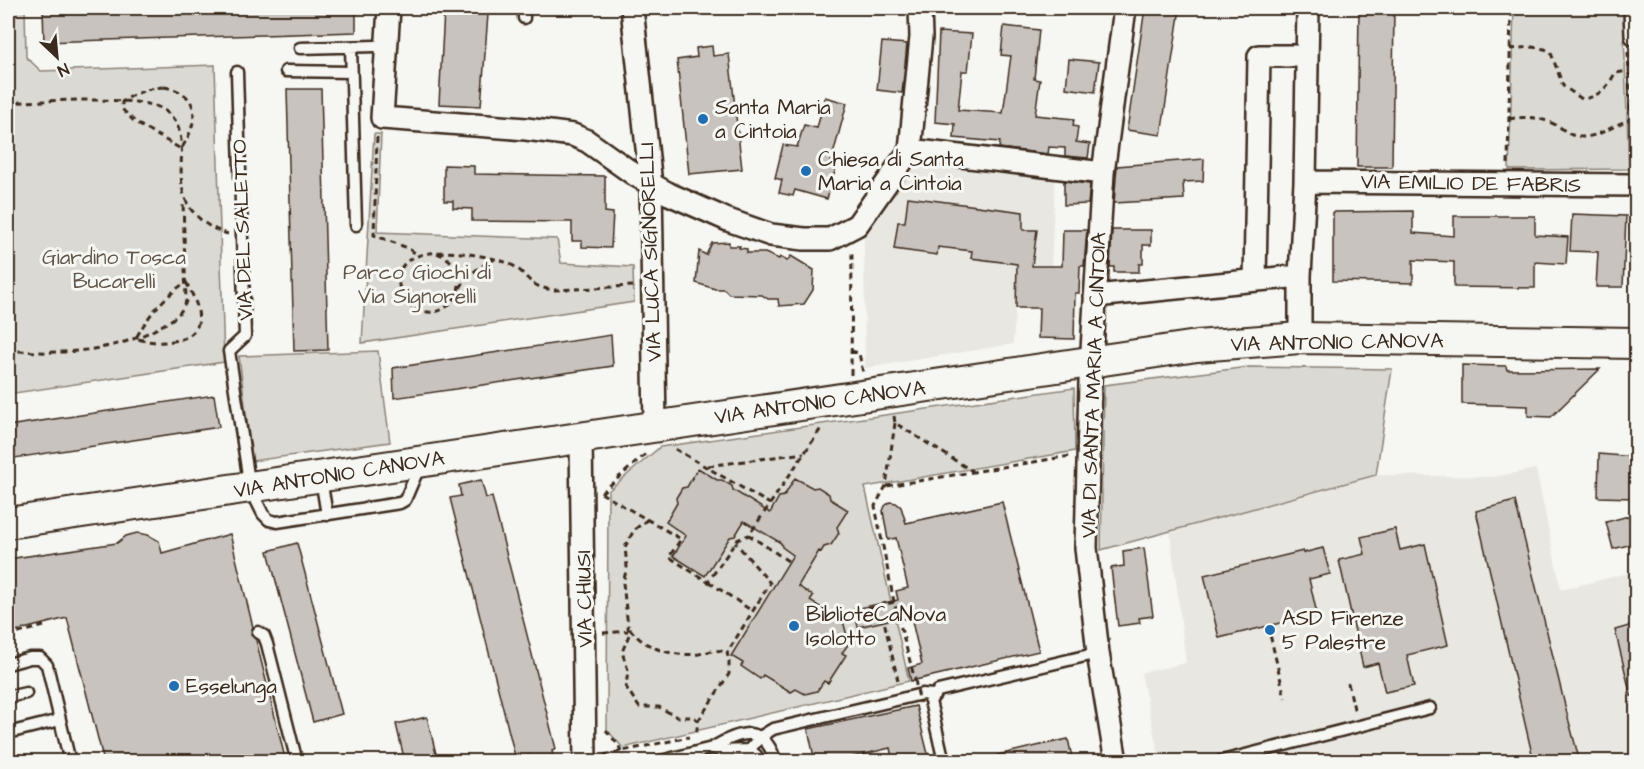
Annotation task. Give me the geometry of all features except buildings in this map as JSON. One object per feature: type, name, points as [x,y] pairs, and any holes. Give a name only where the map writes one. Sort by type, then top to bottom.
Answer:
[{"type":"street","points":[[389,8],[382,118],[526,129],[573,135],[587,141],[651,185],[728,220],[771,235],[830,239],[852,229],[861,221],[886,181],[910,150],[921,37],[920,8]]},
{"type":"street","name":"VIA LUCA SIGNORELLI","points":[[632,8],[651,185],[659,438]]},
{"type":"street","name":"VIA DI SANTA MARIA A CINTOIA","points":[[1116,762],[1098,653],[1086,548],[1091,361],[1103,173],[1125,8]]},
{"type":"street","points":[[1300,338],[1299,276],[1305,182],[1308,8]]},
{"type":"street","points":[[1632,42],[1635,8]]},
{"type":"street","points":[[1255,280],[1259,56],[1307,56]]},
{"type":"street","points":[[910,150],[1103,173]]},
{"type":"street","name":"VIA EMILIO DE FABRIS","points":[[1305,182],[1635,185]]},
{"type":"street","points":[[1095,296],[1299,276]]},
{"type":"street","name":"VIA ANTONIO CANOVA","points":[[8,522],[250,488],[581,437],[659,438],[851,397],[1197,346],[1300,338],[1636,343]]},
{"type":"street","name":"VIA CHIUSI","points":[[581,437],[585,762]]},
{"type":"lane","points":[[300,48],[376,46]]},
{"type":"lane","points":[[351,47],[356,225]]},
{"type":"lane","points":[[286,71],[351,72]]},
{"type":"lane","name":"VIA DEL SALETTO","points":[[237,72],[245,336],[230,351],[250,488]]},
{"type":"lane","points":[[250,488],[263,514],[269,520],[277,522],[400,503],[405,500],[422,461]]},
{"type":"lane","points":[[321,477],[327,514]]},
{"type":"lane","points":[[258,632],[264,636],[267,644],[297,762]]},
{"type":"lane","points":[[749,750],[760,737],[773,729],[922,694],[933,695],[947,688],[1098,653]]},
{"type":"lane","points":[[8,664],[30,658],[40,658],[46,665],[70,762]]},
{"type":"lane","points":[[8,697],[26,693]]},
{"type":"lane","points":[[933,695],[930,701],[944,762]]},
{"type":"lane","points":[[1218,762],[1430,708]]},
{"type":"lane","points":[[8,733],[60,720]]},
{"type":"lane","points":[[657,762],[712,748],[726,740],[751,734],[760,737],[772,751],[776,762]]},
{"type":"lane","points":[[712,748],[721,751],[749,750],[759,762]]},
{"type":"path","points":[[1508,166],[1511,8]]},
{"type":"path","points":[[1632,42],[1629,71],[1635,185],[1636,263]]},
{"type":"path","points":[[1509,49],[1532,47],[1545,49],[1551,53],[1563,86],[1582,99],[1589,98],[1605,89],[1616,73],[1629,71]]},
{"type":"path","points":[[122,102],[139,92],[164,87],[176,88],[185,95],[191,104],[194,125],[181,149]]},
{"type":"path","points":[[8,103],[43,100],[122,102],[162,109],[176,122],[180,131],[180,180],[183,198],[186,282],[186,301],[180,313],[158,328],[136,338],[103,348],[76,351],[8,350]]},
{"type":"path","points":[[122,102],[122,110],[128,117],[181,149]]},
{"type":"path","points":[[1508,119],[1526,116],[1555,124],[1572,135],[1589,136],[1631,119]]},
{"type":"path","points":[[378,129],[375,235],[417,254]]},
{"type":"path","points":[[183,198],[207,226],[242,237]]},
{"type":"path","points":[[851,397],[852,246]]},
{"type":"path","points":[[495,259],[472,273],[459,289],[455,299],[439,311],[429,313],[410,306],[403,298],[399,278],[402,268],[417,254],[427,252],[470,254],[495,259],[513,265],[535,286],[542,288],[555,290],[653,287]]},
{"type":"path","points":[[437,253],[446,256],[458,271],[459,289]]},
{"type":"path","points":[[136,338],[154,308],[186,282]]},
{"type":"path","points":[[136,338],[144,342],[161,343],[179,339],[194,331],[198,324],[198,317],[186,282]]},
{"type":"path","points":[[851,351],[859,353],[863,370]]},
{"type":"path","points":[[893,410],[894,423],[886,486],[875,506],[894,602],[920,703]]},
{"type":"path","points":[[708,582],[735,542],[748,535],[826,420]]},
{"type":"path","points":[[894,423],[974,472]]},
{"type":"path","points":[[601,492],[659,438],[770,504]]},
{"type":"path","points":[[706,466],[804,453]]},
{"type":"path","points":[[886,486],[1089,453]]},
{"type":"path","points":[[601,484],[601,504]]},
{"type":"path","points":[[601,492],[681,539],[669,557],[752,611]]},
{"type":"path","points":[[648,519],[634,530],[624,547],[627,567],[623,583],[628,631],[627,642],[622,652],[628,670],[626,687],[636,706],[659,707],[677,717],[689,716],[698,721]]},
{"type":"path","points":[[748,535],[788,561]]},
{"type":"path","points":[[696,736],[698,721],[729,674],[727,653],[770,583],[735,542]]},
{"type":"path","points":[[894,602],[863,610],[865,616],[875,614],[884,621],[900,688]]},
{"type":"path","points":[[603,622],[603,633],[628,631]]},
{"type":"path","points":[[8,636],[45,626]]},
{"type":"path","points":[[628,626],[638,639],[660,650],[685,655],[718,649],[727,653]]},
{"type":"path","points":[[1268,626],[1285,698]]},
{"type":"path","points":[[1348,683],[1355,714]]},
{"type":"path","points":[[604,726],[606,733],[619,746],[624,762]]},
{"type":"shaded area","points":[[914,162],[1055,178],[1051,266],[1018,264],[1013,344],[865,368],[864,232]]},
{"type":"shaded area","points":[[1536,469],[1561,590],[1636,571],[1636,761],[1160,761],[1141,673],[1186,663],[1170,531],[1376,475],[1494,477]]},
{"type":"green space","name":"Giardino Tosca Bucarelli","points":[[8,8],[25,8],[26,57],[41,71],[215,65],[224,362],[8,394]]},
{"type":"green space","points":[[1514,8],[1623,8],[1629,169],[1509,170]]},
{"type":"green space","name":"Parco Giochi di Via Signorelli","points":[[374,134],[381,134],[377,232],[557,239],[561,263],[633,267],[634,302],[362,343]]},
{"type":"green space","points":[[378,351],[390,442],[252,461],[239,356]]},
{"type":"green space","points":[[1249,367],[1392,369],[1376,475],[1101,550],[1104,385]]},
{"type":"green space","points":[[1074,388],[1075,451],[865,487],[909,681],[623,748],[607,730],[608,491],[660,447]]},
{"type":"place","name":"Santa Maria a Cintoia","points":[[703,119]]},
{"type":"place","name":"Chiesa di Santa Maria a Cintoia","points":[[806,171]]},
{"type":"place","name":"BiblioteCaNova Isolotto","points":[[794,626]]},
{"type":"place","name":"ASD Firenze 5 Palestre","points":[[1270,630]]},
{"type":"place","name":"Esselunga","points":[[174,686]]}]
